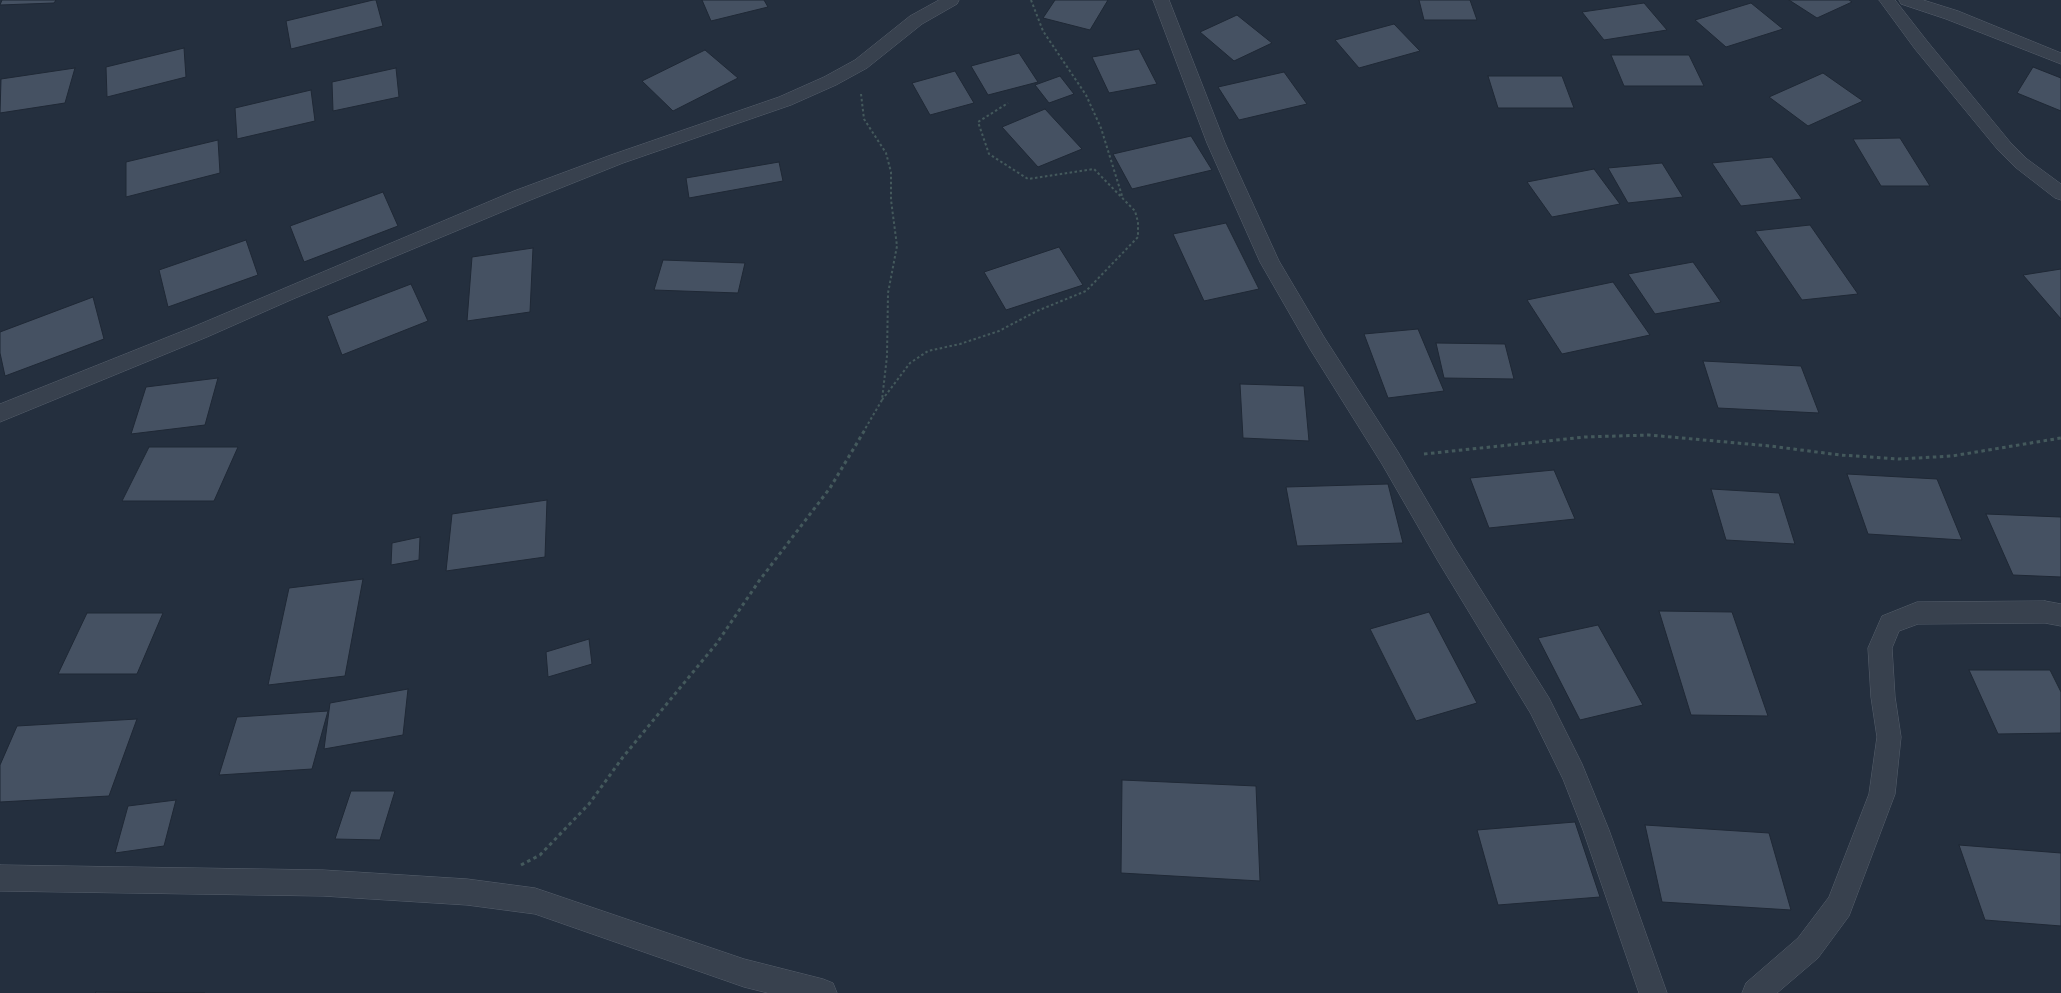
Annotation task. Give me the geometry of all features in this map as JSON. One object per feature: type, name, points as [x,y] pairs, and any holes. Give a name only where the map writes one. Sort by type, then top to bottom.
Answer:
[{"type":"street","points":[[0,413],[200,332],[286,294],[521,196],[625,157],[785,101],[830,81],[861,64],[916,20],[951,0]]},
{"type":"street","points":[[1161,0],[1219,150],[1270,262],[1317,343],[1390,458],[1446,554],[1540,706],[1573,773],[1596,830],[1653,993]]},
{"type":"street","points":[[1887,0],[1921,45],[2004,146],[2021,164],[2061,193]]},
{"type":"street","points":[[1908,0],[1952,15],[2061,59]]},
{"type":"street","points":[[1756,993],[1808,948],[1839,906],[1882,794],[1889,737],[1883,697],[1880,648],[1890,624],[1917,613],[2044,612],[2061,615]]},
{"type":"street","points":[[0,878],[322,883],[467,892],[536,901],[750,983],[823,993]]},
{"type":"path","points":[[1031,0],[1043,31],[1086,95],[1101,128],[1123,199]]},
{"type":"path","points":[[861,64],[861,91],[864,119],[886,153],[891,172],[890,200],[897,246],[888,293],[887,356],[882,400]]},
{"type":"path","points":[[520,865],[540,855],[590,804],[623,757],[717,643],[759,581],[795,536],[830,488],[882,400],[910,363],[928,351],[960,344],[999,331],[1037,311],[1086,292],[1138,237],[1138,222],[1135,211],[1094,169],[1028,179],[989,154],[978,122],[1008,103]]},
{"type":"path","points":[[1390,458],[1585,437],[1649,435],[1770,446],[1840,455],[1900,459],[1952,456],[2061,438]]},
{"type":"building","points":[[2,0],[56,0],[54,3],[0,5]]},
{"type":"building","points":[[376,0],[383,26],[291,49],[286,21]]},
{"type":"building","points":[[702,0],[764,0],[768,7],[711,21]]},
{"type":"building","points":[[1055,0],[1108,0],[1090,30],[1043,18]]},
{"type":"building","points":[[1419,0],[1470,0],[1477,20],[1424,20]]},
{"type":"building","points":[[1789,0],[1849,0],[1852,2],[1817,18]]},
{"type":"building","points":[[1644,3],[1667,30],[1604,40],[1582,12]]},
{"type":"building","points":[[1751,3],[1783,29],[1726,47],[1695,20]]},
{"type":"building","points":[[1237,15],[1272,43],[1234,61],[1200,32]]},
{"type":"building","points":[[1394,24],[1420,51],[1359,68],[1335,40]]},
{"type":"building","points":[[184,48],[186,77],[107,97],[106,67]]},
{"type":"building","points":[[1139,49],[1157,84],[1109,93],[1092,57]]},
{"type":"building","points":[[705,50],[738,78],[673,111],[642,81]]},
{"type":"building","points":[[1019,53],[1038,82],[988,95],[971,66]]},
{"type":"building","points":[[1611,55],[1689,55],[1704,86],[1624,86]]},
{"type":"building","points":[[2033,67],[2061,78],[2061,111],[2017,93]]},
{"type":"building","points":[[75,68],[65,103],[0,113],[1,79]]},
{"type":"building","points":[[396,68],[399,97],[333,111],[332,82]]},
{"type":"building","points":[[955,71],[974,103],[930,115],[912,83]]},
{"type":"building","points":[[1284,72],[1307,104],[1239,120],[1218,87]]},
{"type":"building","points":[[1823,73],[1863,101],[1808,126],[1769,97]]},
{"type":"building","points":[[1060,76],[1074,94],[1049,103],[1035,85]]},
{"type":"building","points":[[1488,76],[1562,76],[1574,108],[1498,108]]},
{"type":"building","points":[[311,90],[315,121],[237,139],[235,108]]},
{"type":"building","points":[[1045,109],[1082,149],[1038,167],[1002,127]]},
{"type":"building","points":[[1191,136],[1212,170],[1132,189],[1113,154]]},
{"type":"building","points":[[1900,138],[1930,186],[1881,186],[1853,139]]},
{"type":"building","points":[[218,140],[220,173],[126,197],[126,162]]},
{"type":"building","points":[[1772,157],[1802,199],[1741,206],[1712,163]]},
{"type":"building","points":[[779,162],[783,181],[689,198],[686,178]]},
{"type":"building","points":[[1662,163],[1683,197],[1628,203],[1608,168]]},
{"type":"building","points":[[1594,169],[1620,204],[1552,217],[1527,182]]},
{"type":"building","points":[[383,192],[398,226],[304,262],[290,226]]},
{"type":"building","points":[[1226,223],[1259,289],[1204,301],[1173,234]]},
{"type":"building","points":[[1810,225],[1858,294],[1802,300],[1755,231]]},
{"type":"building","points":[[246,240],[258,275],[168,307],[159,270]]},
{"type":"building","points":[[1059,247],[1083,285],[1006,310],[984,272]]},
{"type":"building","points":[[533,248],[530,312],[467,321],[472,257]]},
{"type":"building","points":[[663,260],[745,263],[738,293],[654,290]]},
{"type":"building","points":[[1693,262],[1721,302],[1655,314],[1628,274]]},
{"type":"building","points":[[2061,269],[2061,319],[2023,275]]},
{"type":"building","points":[[1613,282],[1650,335],[1562,354],[1527,300]]},
{"type":"building","points":[[411,284],[428,321],[342,355],[327,316]]},
{"type":"building","points":[[93,297],[104,339],[5,376],[0,353],[0,332]]},
{"type":"building","points":[[1418,329],[1444,391],[1388,398],[1364,334]]},
{"type":"building","points":[[1436,343],[1505,344],[1514,379],[1444,378]]},
{"type":"building","points":[[1703,361],[1801,366],[1819,413],[1718,408]]},
{"type":"building","points":[[218,378],[205,425],[131,434],[146,387]]},
{"type":"building","points":[[1240,384],[1304,386],[1309,441],[1243,438]]},
{"type":"building","points":[[149,447],[238,447],[214,501],[122,501]]},
{"type":"building","points":[[1554,470],[1575,519],[1489,528],[1470,478]]},
{"type":"building","points":[[1847,474],[1937,479],[1962,540],[1868,534]]},
{"type":"building","points":[[1388,484],[1403,543],[1297,546],[1286,487]]},
{"type":"building","points":[[1711,489],[1779,493],[1795,544],[1726,540]]},
{"type":"building","points":[[547,500],[545,557],[446,571],[452,514]]},
{"type":"building","points":[[1986,514],[2061,517],[2061,577],[2013,575]]},
{"type":"building","points":[[420,537],[419,560],[391,565],[392,543]]},
{"type":"building","points":[[363,579],[345,676],[268,685],[289,588]]},
{"type":"building","points":[[1659,611],[1732,612],[1768,716],[1691,715]]},
{"type":"building","points":[[1429,612],[1477,703],[1416,721],[1370,629]]},
{"type":"building","points":[[87,613],[163,613],[137,674],[58,674]]},
{"type":"building","points":[[1598,625],[1643,705],[1580,720],[1538,638]]},
{"type":"building","points":[[589,639],[592,664],[548,677],[546,652]]},
{"type":"building","points":[[1969,670],[2050,670],[2061,692],[2061,733],[1998,734]]},
{"type":"building","points":[[408,689],[403,735],[324,749],[330,703]]},
{"type":"building","points":[[328,711],[312,769],[219,775],[237,717]]},
{"type":"building","points":[[137,719],[109,796],[0,802],[0,765],[17,726]]},
{"type":"building","points":[[1122,780],[1256,786],[1260,881],[1121,873]]},
{"type":"building","points":[[351,791],[395,791],[380,840],[335,839]]},
{"type":"building","points":[[176,800],[164,846],[115,853],[128,806]]},
{"type":"building","points":[[1575,822],[1600,897],[1498,905],[1477,830]]},
{"type":"building","points":[[1645,825],[1769,833],[1791,910],[1662,902]]},
{"type":"building","points":[[1959,845],[2061,853],[2061,926],[1985,920]]},
{"type":"building","points":[[96,992],[205,993],[95,993]]}]
